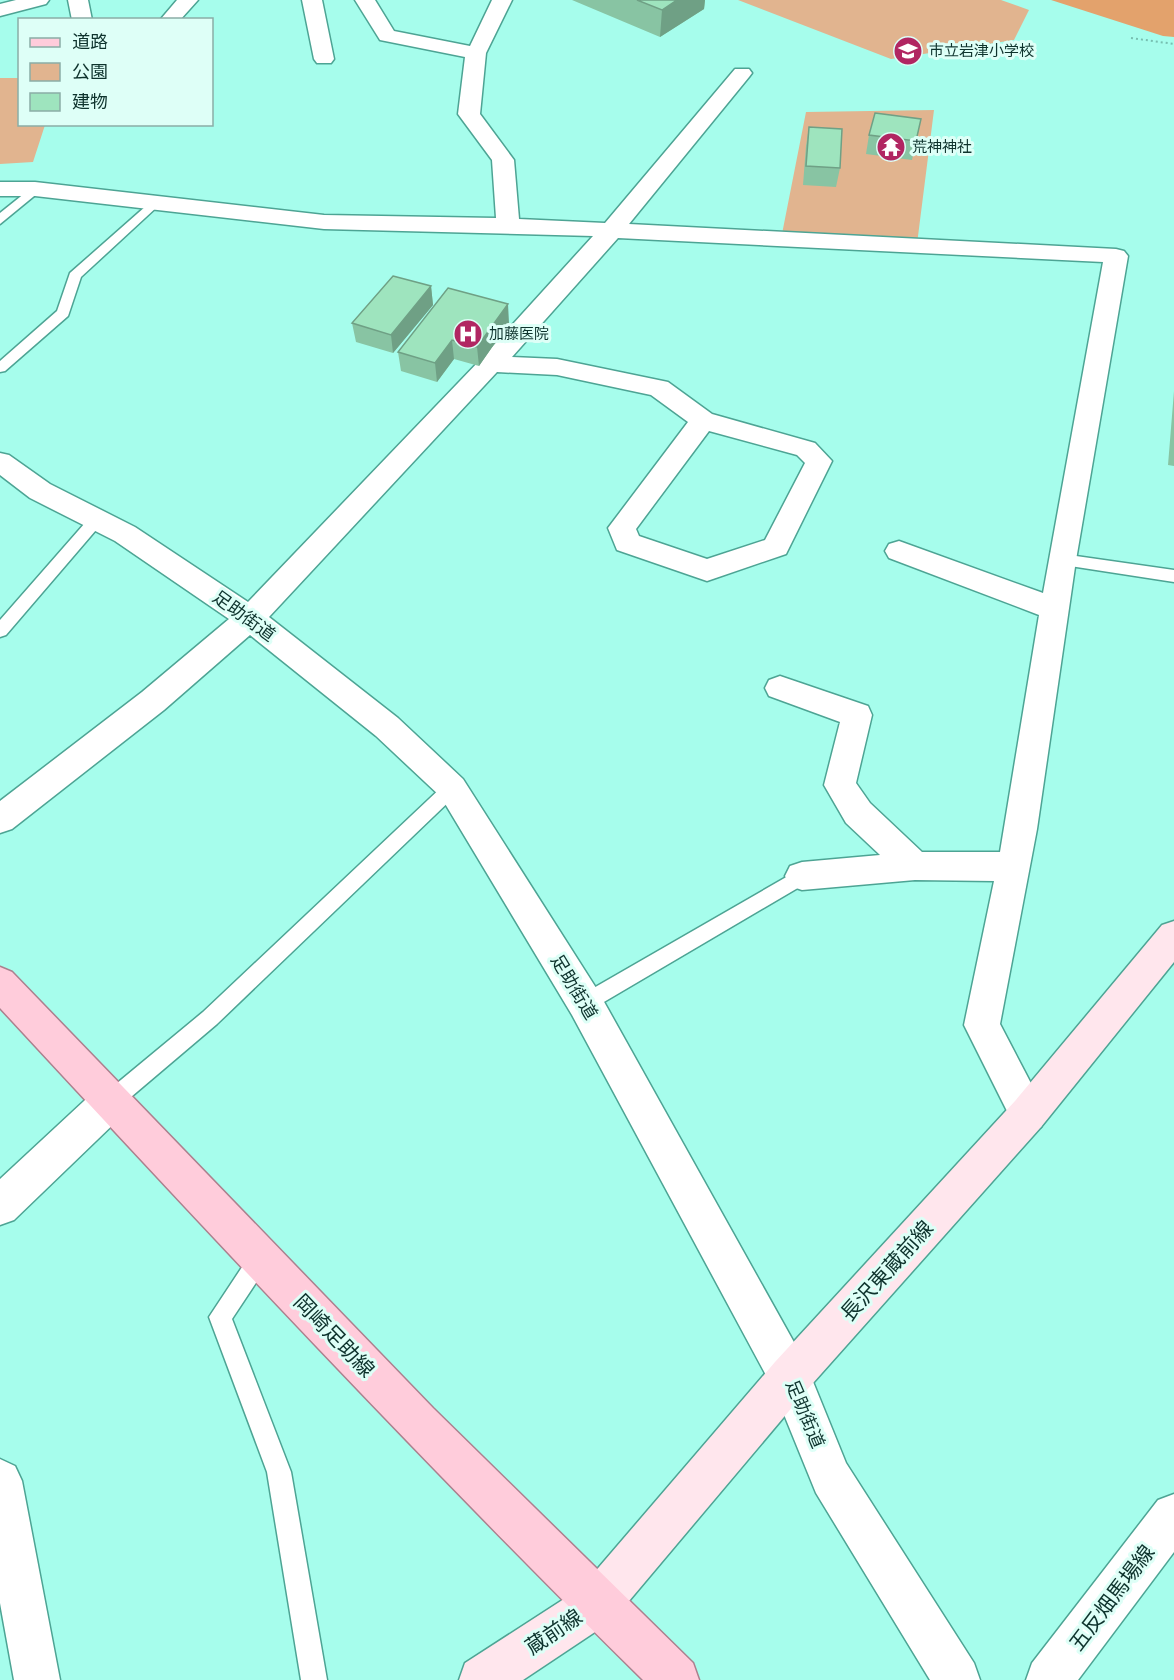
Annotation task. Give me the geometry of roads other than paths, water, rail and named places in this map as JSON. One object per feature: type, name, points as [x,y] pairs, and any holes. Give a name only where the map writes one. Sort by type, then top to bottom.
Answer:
[{"type":"main road","name":"長沢東蔵前線","points":[[597,1604],[790,1377],[1028,1114],[1174,936]]},
{"type":"main road","name":"岡崎足助線","points":[[0,983],[260,1260],[597,1604],[676,1680]]},
{"type":"main road","name":"蔵前線","points":[[482,1680],[597,1604]]},
{"type":"street","points":[[0,10],[39,0]]},
{"type":"street","points":[[78,0],[82,18]]},
{"type":"street","points":[[171,18],[188,0]]},
{"type":"street","points":[[312,0],[324,59]]},
{"type":"street","points":[[366,0],[387,36],[477,53]]},
{"type":"street","points":[[502,0],[477,53],[469,114],[503,160],[508,225]]},
{"type":"street","points":[[0,819],[153,701],[250,618],[491,364],[610,232],[742,74]]},
{"type":"street","points":[[0,189],[35,189],[324,222],[508,225],[1116,256],[1062,560],[1021,829],[982,1025],[1028,1114]]},
{"type":"street","points":[[491,364],[557,367],[659,388],[703,420],[806,449],[819,461],[776,547],[707,570],[627,543],[622,528],[703,420]]},
{"type":"street","name":"足助街道","points":[[0,462],[40,491],[125,534],[250,618],[387,727],[431,771],[452,788],[585,1003],[790,1377],[831,1478],[957,1680]]},
{"type":"street","points":[[899,551],[1055,609]]},
{"type":"street","points":[[780,688],[857,715],[840,785],[858,813],[915,866]]},
{"type":"street","points":[[802,876],[915,866],[1013,867]]},
{"type":"street","points":[[0,1206],[111,1101]]},
{"type":"street","points":[[0,1481],[37,1680]]},
{"type":"street","name":"五反畑馬場線","points":[[1049,1680],[1174,1516]]},
{"type":"lane","points":[[0,220],[35,189]]},
{"type":"lane","points":[[0,368],[63,313],[75,276],[154,203]]},
{"type":"lane","points":[[0,631],[97,519]]},
{"type":"lane","points":[[1062,560],[1174,576]]},
{"type":"lane","points":[[111,1101],[210,1018],[452,788]]},
{"type":"lane","points":[[585,1003],[802,876]]},
{"type":"lane","points":[[260,1260],[220,1317],[279,1473],[314,1680]]},
{"type":"place","name":"市立岩津小学校","points":[[908,51]]},
{"type":"place","name":"荒神神社","points":[[891,147]]},
{"type":"place","name":"加藤医院","points":[[468,334]]}]
